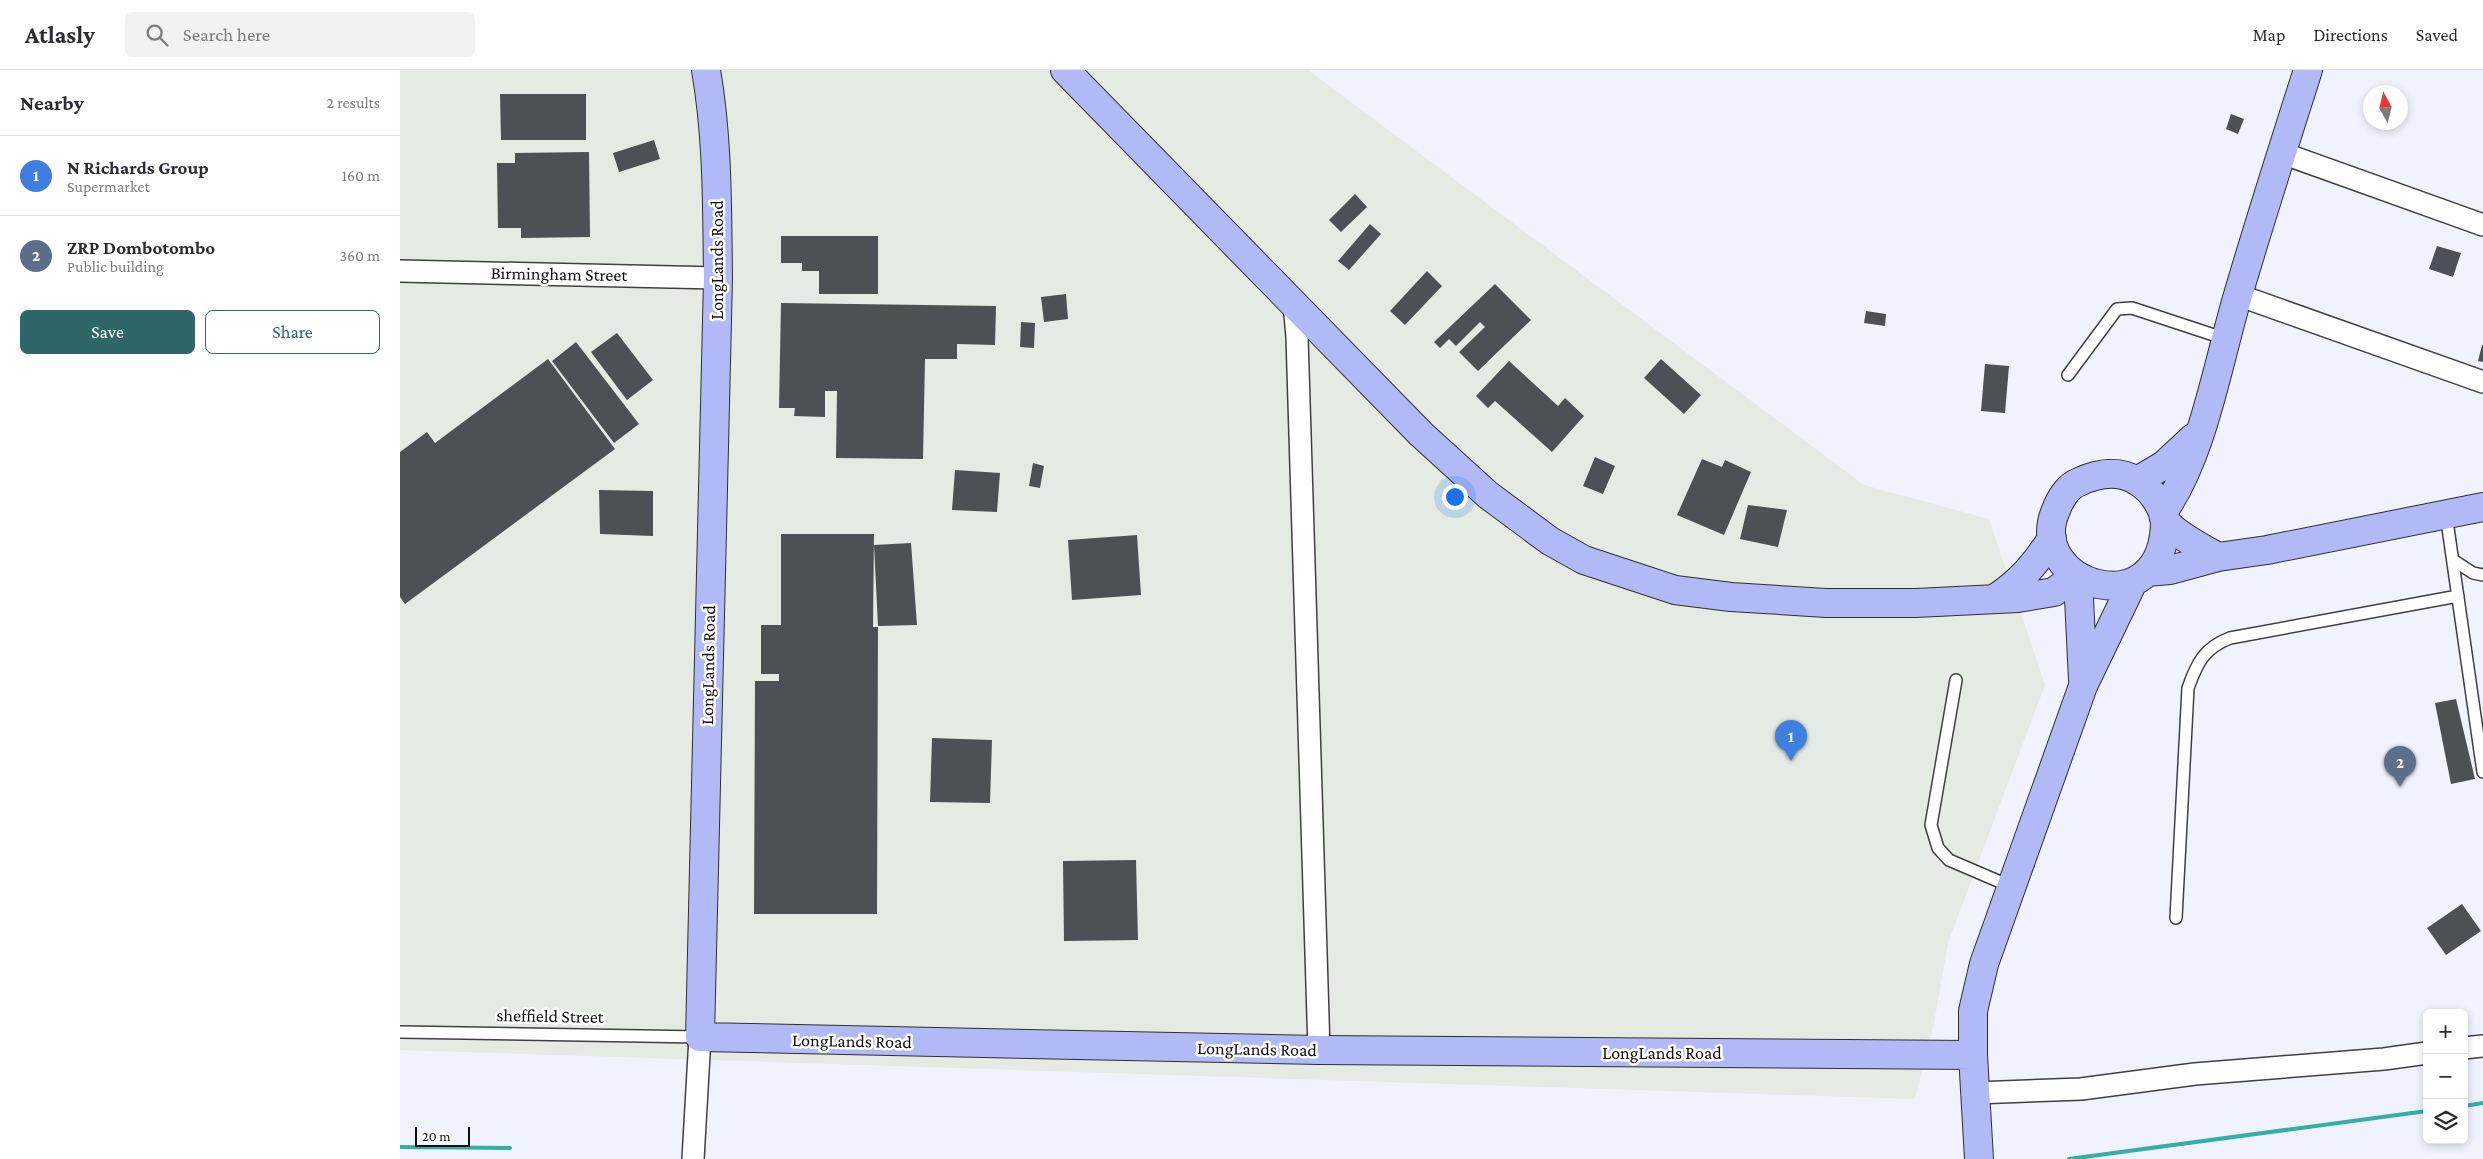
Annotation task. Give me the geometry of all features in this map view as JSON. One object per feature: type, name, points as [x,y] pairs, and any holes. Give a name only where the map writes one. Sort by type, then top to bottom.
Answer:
[{"type":"street","name":"LongLands Road","points":[[706,70],[710,93],[717,184],[718,278],[700,1037],[1319,1050],[1973,1055]]},
{"type":"street","points":[[1065,70],[1420,434],[1488,495],[1550,541],[1584,560],[1675,590],[1731,597],[1826,603],[1916,603],[1994,599],[2054,592],[2076,577]]},
{"type":"street","points":[[1979,1159],[1973,1055],[1973,1011],[1984,964],[2083,686],[2140,577],[2159,557],[2165,539],[2164,516],[2201,430],[2238,295],[2308,70]]},
{"type":"street","points":[[2282,154],[2483,225]]},
{"type":"street","name":"Birmingham Street","points":[[400,271],[718,278]]},
{"type":"street","points":[[2238,295],[2483,382]]},
{"type":"street","points":[[1294,303],[1297,337],[1319,1050]]},
{"type":"street","points":[[2137,481],[2164,465],[2201,430]]},
{"type":"street","points":[[2218,557],[2189,540],[2164,516],[2153,494],[2137,481],[2117,474],[2095,475],[2076,483],[2061,498],[2052,517],[2052,538],[2058,555],[2076,577],[2100,586],[2116,586],[2140,577],[2218,557],[2267,550],[2483,507]]},
{"type":"street","points":[[1994,599],[2014,586],[2038,561],[2052,538]]},
{"type":"street","points":[[2076,577],[2083,686]]},
{"type":"street","points":[[693,1159],[700,1037]]},
{"type":"street","points":[[2468,1048],[2483,1046]]},
{"type":"street","points":[[1975,1093],[2082,1089],[2195,1074],[2423,1054]]},
{"type":"lane","points":[[2068,375],[2117,309],[2132,308],[2226,339]]},
{"type":"lane","points":[[2446,514],[2480,727],[2483,772]]},
{"type":"lane","points":[[2452,560],[2473,573],[2483,575]]},
{"type":"lane","points":[[2176,918],[2188,688],[2196,667],[2214,644],[2230,638],[2458,596]]},
{"type":"lane","points":[[1956,680],[1931,825],[1938,848],[1949,860],[2012,887]]},
{"type":"lane","name":"sheffield Street","points":[[400,1032],[700,1037]]},
{"type":"shaded area","points":[[400,70],[1308,70],[1864,485],[1989,519],[2045,685],[1948,943],[1934,1023],[1915,1099],[400,1050]]},
{"type":"building","points":[[500,94],[586,94],[586,140],[501,140]]},
{"type":"building","points":[[2231,114],[2244,119],[2238,134],[2226,129]]},
{"type":"building","points":[[654,140],[660,159],[619,172],[613,153]]},
{"type":"building","points":[[589,152],[590,237],[521,238],[521,228],[498,228],[497,163],[515,163],[515,153]]},
{"type":"building","points":[[1355,194],[1367,207],[1341,232],[1329,220]]},
{"type":"building","points":[[1370,224],[1381,234],[1349,270],[1338,261]]},
{"type":"building","points":[[781,236],[878,236],[878,294],[819,294],[819,271],[802,271],[802,263],[781,263]]},
{"type":"building","points":[[2437,246],[2461,253],[2453,277],[2429,269]]},
{"type":"building","points":[[1427,271],[1442,286],[1405,325],[1390,311]]},
{"type":"building","points":[[1495,284],[1531,320],[1478,371],[1459,352],[1485,327],[1480,322],[1456,346],[1449,339],[1440,348],[1434,342]]},
{"type":"building","points":[[1066,294],[1068,319],[1044,322],[1041,297]]},
{"type":"building","points":[[781,303],[996,306],[995,345],[957,344],[957,359],[925,359],[923,459],[836,458],[837,391],[825,391],[825,417],[794,416],[795,408],[779,408]]},
{"type":"building","points":[[1866,311],[1886,314],[1885,326],[1864,323]]},
{"type":"building","points":[[1021,322],[1035,323],[1034,348],[1020,347]]},
{"type":"building","points":[[617,333],[653,380],[627,400],[591,352]]},
{"type":"building","points":[[576,342],[639,424],[614,443],[552,361]]},
{"type":"building","points":[[2483,345],[2483,362],[2478,361]]},
{"type":"building","points":[[548,359],[615,449],[405,604],[400,597],[400,452],[427,432],[435,443]]},
{"type":"building","points":[[1661,359],[1701,395],[1684,414],[1644,378]]},
{"type":"building","points":[[1509,361],[1558,406],[1565,398],[1584,416],[1552,452],[1495,401],[1488,408],[1476,396]]},
{"type":"building","points":[[1985,364],[2009,366],[2005,413],[1981,411]]},
{"type":"building","points":[[1595,457],[1615,466],[1603,494],[1583,486]]},
{"type":"building","points":[[1702,459],[1722,467],[1725,460],[1751,472],[1724,535],[1677,515]]},
{"type":"building","points":[[1033,463],[1044,466],[1040,488],[1029,486]]},
{"type":"building","points":[[955,470],[1000,473],[997,512],[952,510]]},
{"type":"building","points":[[599,490],[653,491],[653,536],[600,534]]},
{"type":"building","points":[[1748,505],[1787,510],[1778,547],[1740,539]]},
{"type":"building","points":[[781,534],[874,534],[873,627],[878,627],[877,914],[754,914],[755,681],[779,681],[779,674],[761,674],[761,625],[781,625]]},
{"type":"building","points":[[1137,535],[1141,595],[1072,600],[1068,540]]},
{"type":"building","points":[[911,543],[917,625],[878,626],[874,545]]},
{"type":"building","points":[[2456,699],[2475,779],[2451,784],[2435,703]]},
{"type":"building","points":[[932,738],[992,740],[990,803],[930,802]]},
{"type":"building","points":[[1136,860],[1138,940],[1064,941],[1063,861]]},
{"type":"building","points":[[2462,904],[2481,931],[2446,955],[2427,928]]},
{"type":"railway","points":[[2468,1105],[2483,1103]]},
{"type":"railway","points":[[2069,1159],[2423,1112]]},
{"type":"railway","points":[[400,1147],[510,1148]]},
{"type":"place","name":"N Richards Group","points":[[1791,761]]},
{"type":"place","name":"ZRP Dombotombo","points":[[2400,787]]}]
